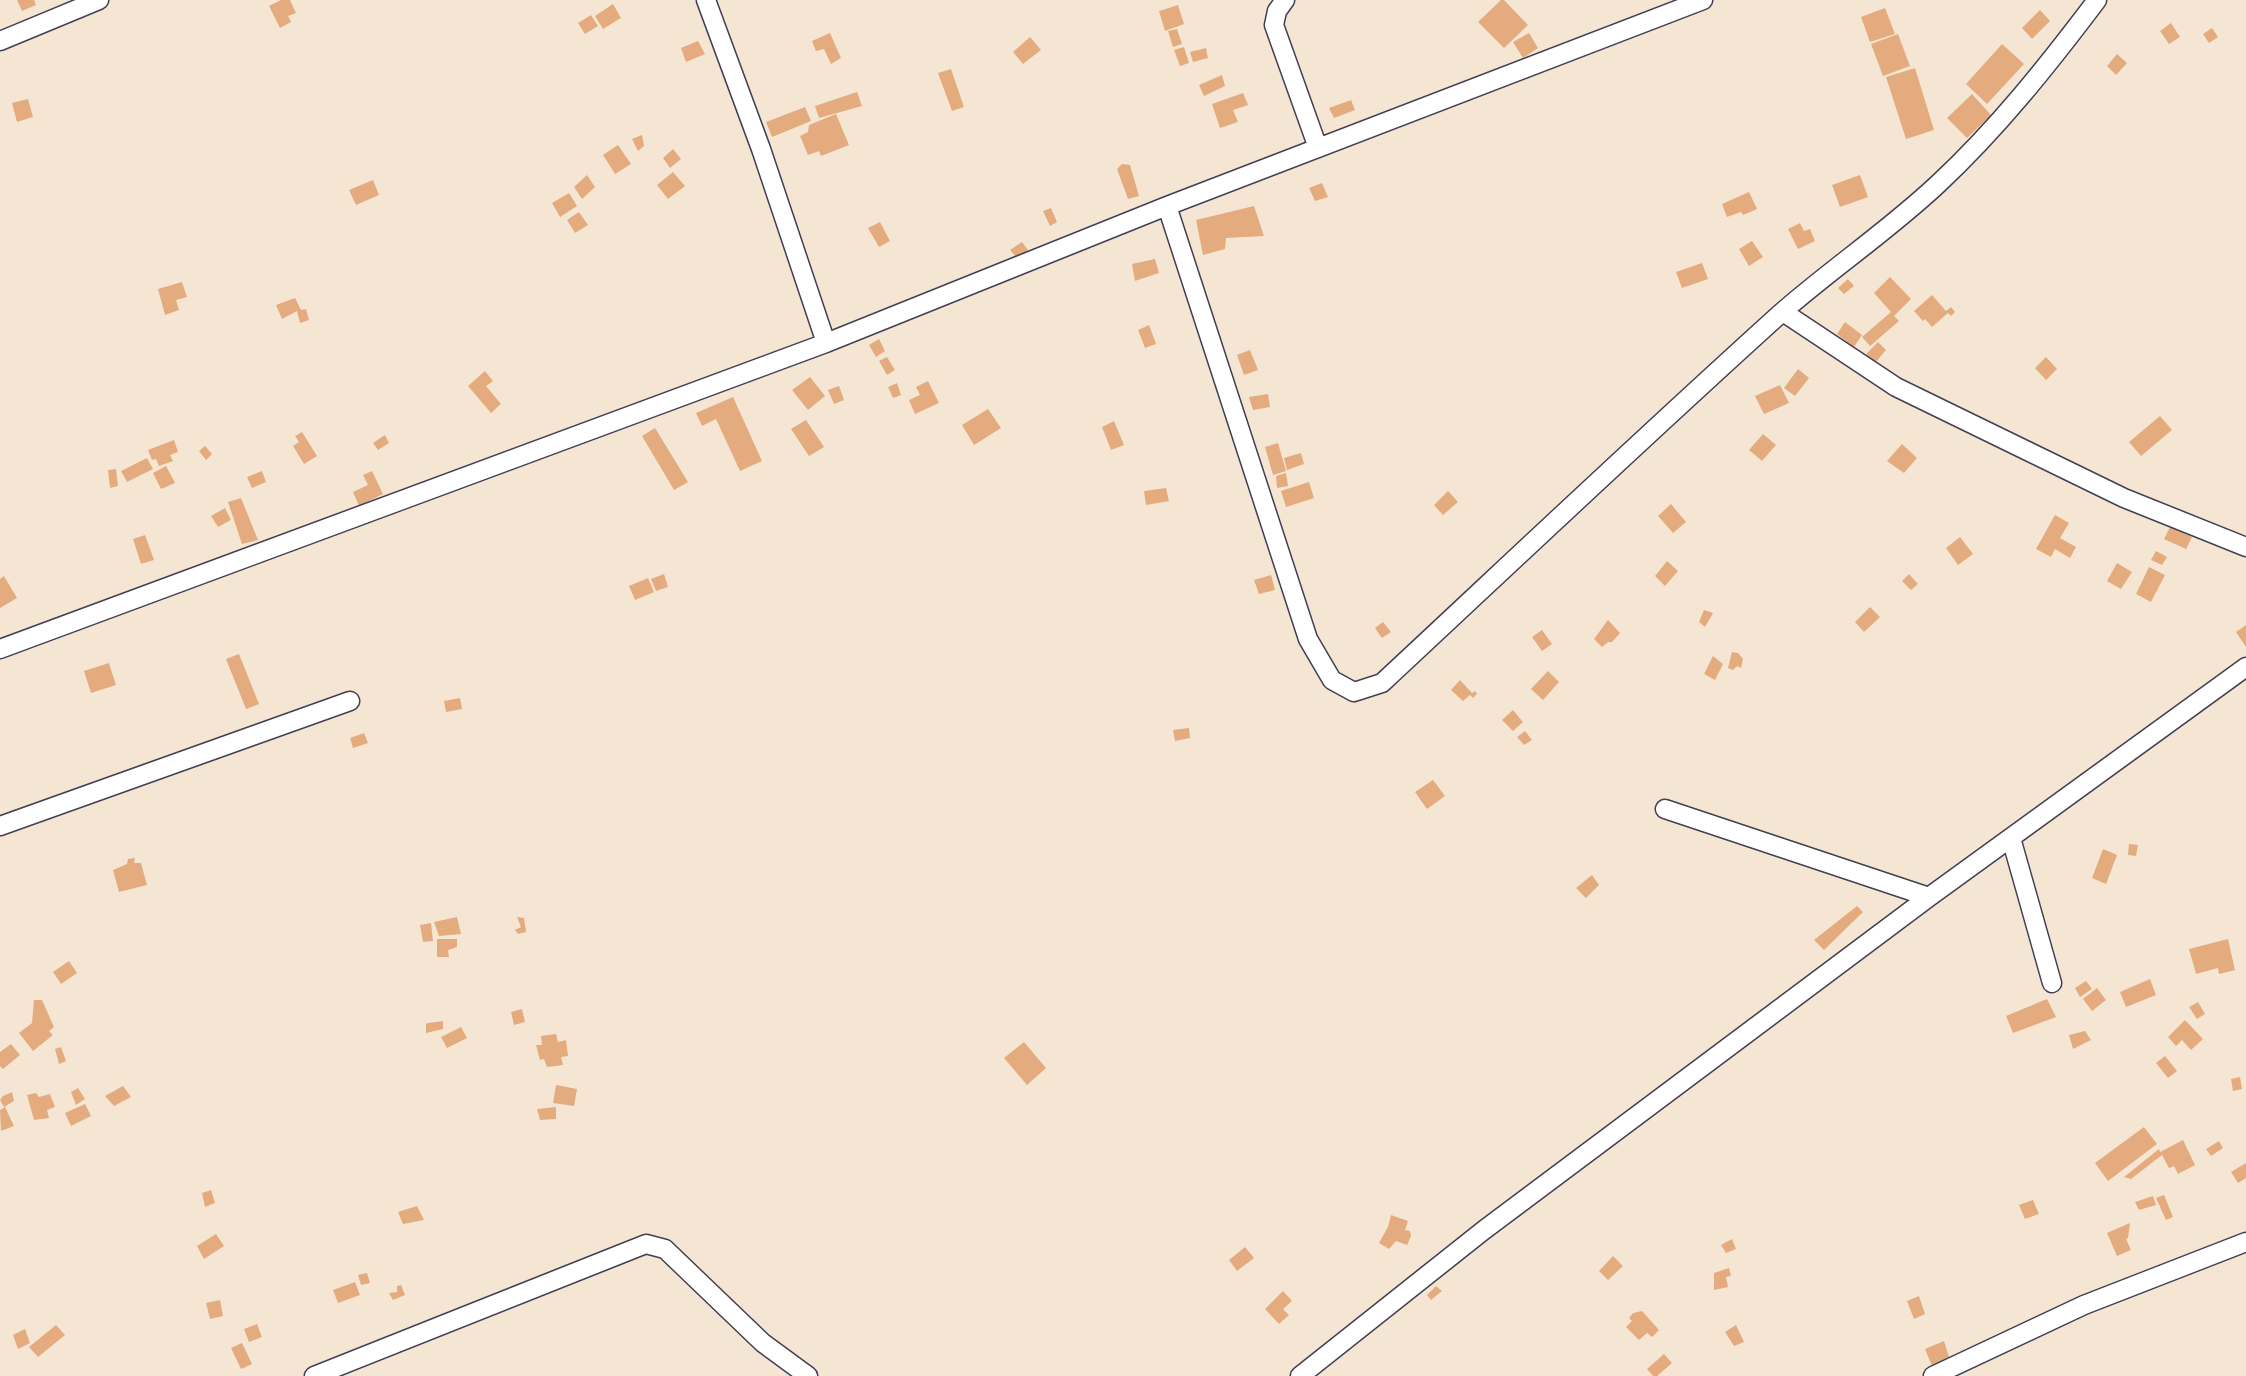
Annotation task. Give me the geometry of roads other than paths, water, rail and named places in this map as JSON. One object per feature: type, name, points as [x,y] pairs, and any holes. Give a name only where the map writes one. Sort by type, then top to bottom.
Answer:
[{"type":"street","points":[[0,41],[99,0]]},
{"type":"street","points":[[706,0],[761,149],[826,343]]},
{"type":"street","points":[[1285,0],[1277,11],[1274,25],[1318,147]]},
{"type":"street","points":[[0,649],[826,343],[1167,206],[1703,0]]},
{"type":"street","points":[[1167,206],[1308,639],[1332,680],[1354,692],[1382,683],[1783,312],[1937,185],[1997,124],[2061,48],[2097,0]]},
{"type":"street","points":[[1783,312],[1896,387],[2124,498],[2246,548]]},
{"type":"street","points":[[1300,1376],[1484,1230],[1929,897],[2246,667]]},
{"type":"street","points":[[0,826],[350,701]]},
{"type":"street","points":[[1665,809],[1929,897]]},
{"type":"street","points":[[2011,838],[2052,983]]},
{"type":"street","points":[[1933,1376],[2084,1305],[2246,1242]]},
{"type":"street","points":[[314,1376],[646,1244],[665,1249],[763,1343],[808,1376]]}]
